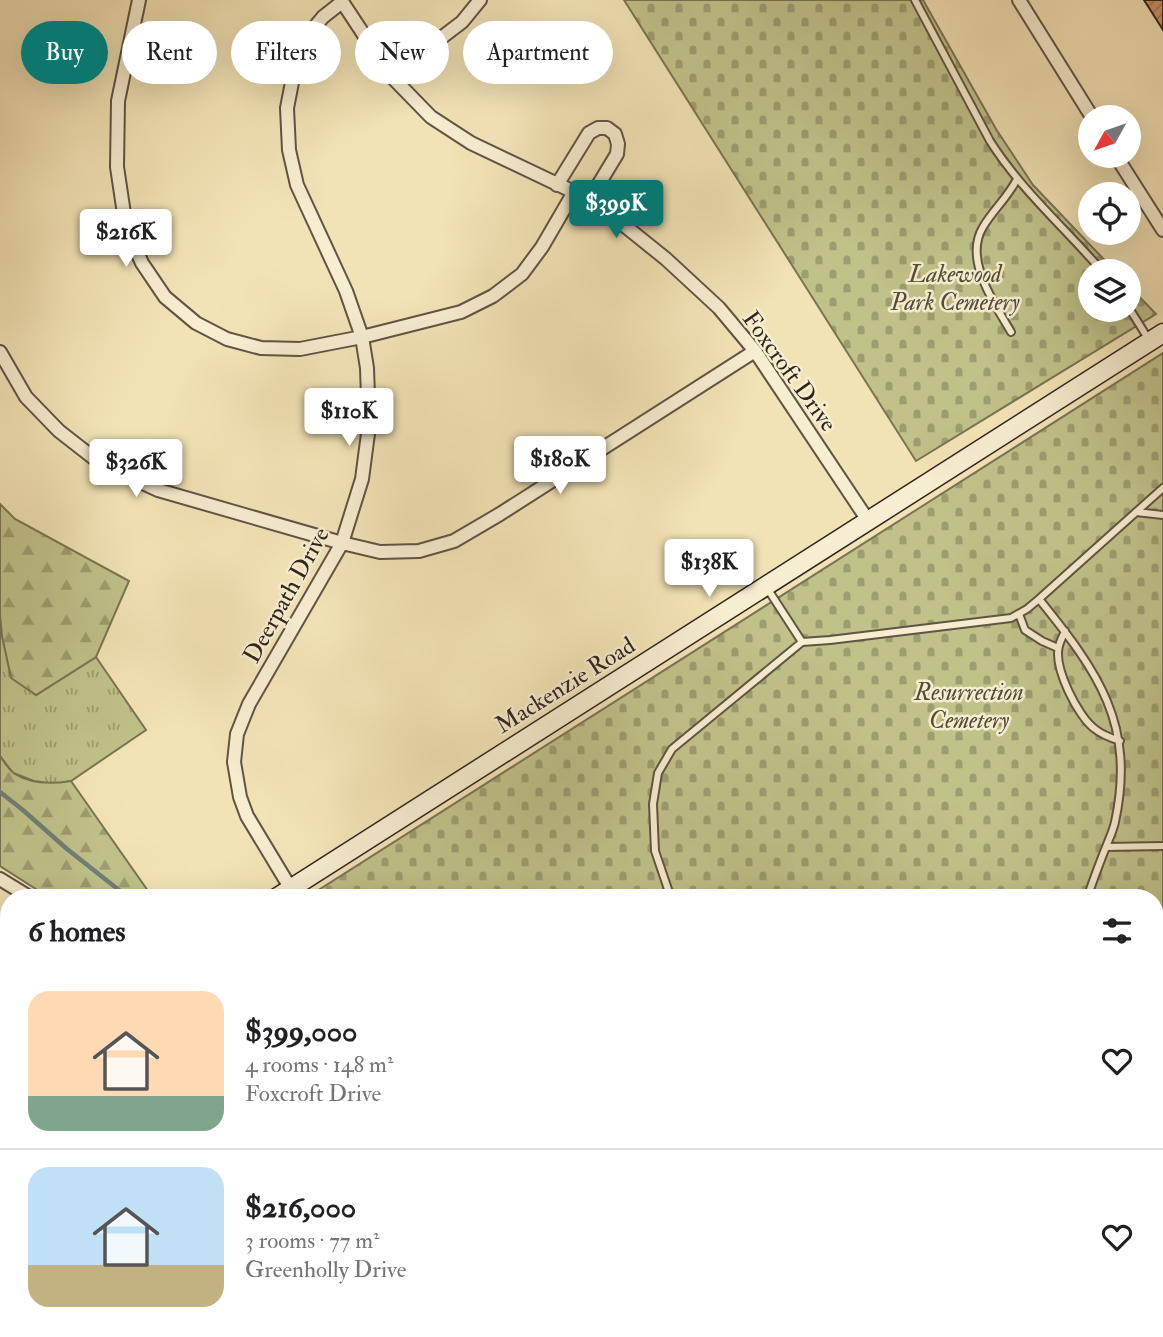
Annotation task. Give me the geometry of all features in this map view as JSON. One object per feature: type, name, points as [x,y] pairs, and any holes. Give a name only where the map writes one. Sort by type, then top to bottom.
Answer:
[{"type":"main road","name":"Mackenzie Road","points":[[290,889],[1157,337]]},
{"type":"street","points":[[139,0],[118,101],[117,167],[126,227],[142,263],[165,297],[196,323],[227,339],[261,348],[300,349],[362,337],[461,312],[493,296],[522,274],[542,247],[573,192]]},
{"type":"street","points":[[449,32],[462,22],[480,0]]},
{"type":"street","points":[[1019,0],[1085,105]]},
{"type":"street","name":"Deerpath Drive","points":[[282,889],[247,816],[240,797],[234,762],[236,734],[249,704],[341,543],[362,479],[369,426],[367,368],[362,337],[346,291],[297,186],[289,150],[287,108],[295,67],[308,35],[323,17],[342,1]]},
{"type":"street","name":"Foxcroft Drive","points":[[342,1],[355,21]]},
{"type":"street","name":"Foxcroft Drive","points":[[399,84],[431,117],[471,143],[573,192],[625,226],[719,308],[755,351],[869,522]]},
{"type":"street","points":[[557,185],[589,133],[598,128],[607,128],[615,134],[617,154],[588,202]]},
{"type":"street","points":[[1124,168],[1163,230]]},
{"type":"street","points":[[0,352],[26,397],[60,431],[100,463],[158,490],[341,543],[380,552],[406,552],[454,541],[755,351]]},
{"type":"street","points":[[0,879],[16,889]]},
{"type":"lane","points":[[915,0],[1002,160],[1091,259]]},
{"type":"lane","points":[[1011,332],[986,288],[976,246],[981,231],[1012,190],[1017,178]]},
{"type":"lane","points":[[1141,320],[1157,337]]},
{"type":"lane","points":[[668,889],[655,851],[653,804],[658,773],[673,749],[802,642],[1011,618],[1039,599],[1163,488]]},
{"type":"lane","points":[[1136,512],[1163,515]]},
{"type":"lane","points":[[766,586],[802,642]]},
{"type":"lane","points":[[1039,599],[1096,676],[1111,709],[1120,741],[1121,783],[1115,825],[1090,889]]},
{"type":"lane","points":[[1019,614],[1025,630],[1058,648]]},
{"type":"lane","points":[[1065,631],[1058,648],[1058,660],[1076,707],[1096,730],[1120,741]]},
{"type":"lane","points":[[1106,848],[1163,846]]},
{"type":"green space","name":"Lakewood Park Cemetery","points":[[624,0],[923,0],[996,129],[1033,185],[1078,232],[1078,245],[1090,245],[1104,259],[1078,259],[1078,322],[1141,322],[1141,298],[1156,314],[916,461]]},
{"type":"green space","name":"Resurrection Cemetery","points":[[1163,353],[1163,889],[320,889]]},
{"type":"green space","points":[[0,504],[15,519],[129,581],[96,657],[36,695],[11,678],[2,636]]},
{"type":"green space","points":[[0,614],[36,695],[96,657],[146,730],[71,781],[56,784],[34,781],[13,773],[0,756]]},
{"type":"green space","points":[[0,756],[13,772],[28,780],[50,783],[71,781],[147,889],[36,889],[0,866]]},
{"type":"building","points":[[1144,0],[1163,0],[1163,30]]},
{"type":"waterway","points":[[0,792],[118,889]]}]
